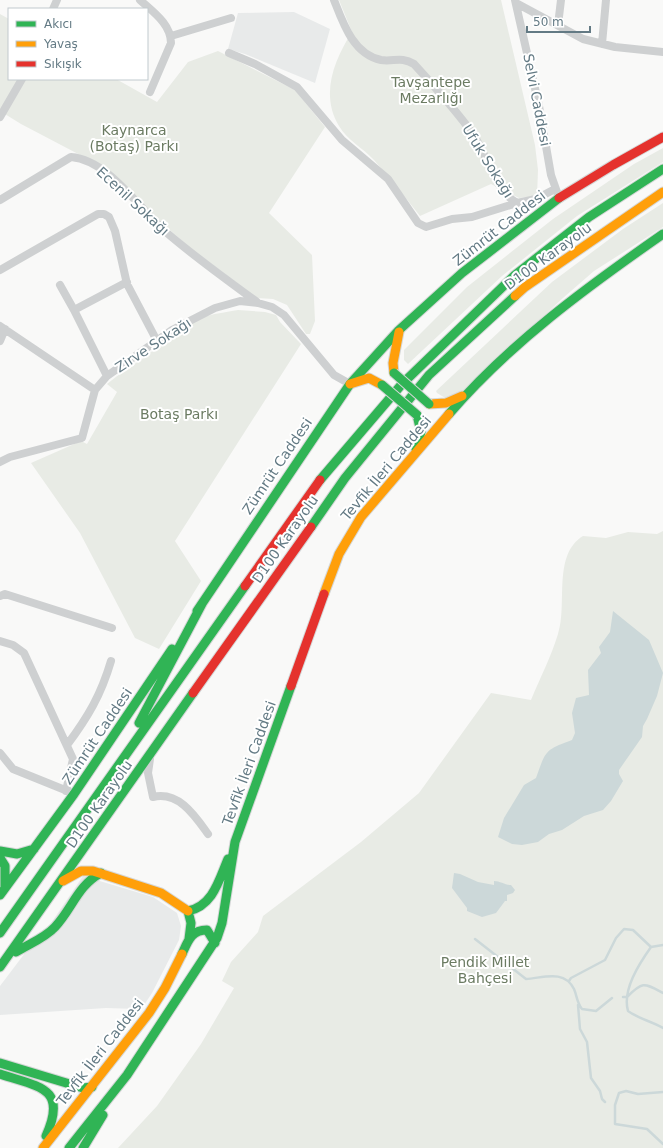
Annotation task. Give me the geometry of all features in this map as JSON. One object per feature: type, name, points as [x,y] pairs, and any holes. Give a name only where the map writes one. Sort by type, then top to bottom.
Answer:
[{"type":"main road","name":"Zümrüt Caddesi","points":[[3,891],[34,849],[70,792],[203,602],[350,384],[399,330],[462,273],[560,198],[613,165],[663,137]]},
{"type":"main road","name":"D100 Karayolu","points":[[0,933],[324,474],[402,384],[515,275],[589,217],[663,169]]},
{"type":"main road","name":"D100 Karayolu","points":[[0,967],[345,478],[429,375],[525,287],[663,192]]},
{"type":"main road","name":"Tevfik İleri Caddesi","points":[[69,1148],[127,1075],[215,943],[222,923],[235,842],[339,554],[361,517],[470,390],[555,313],[593,283],[663,234]]},
{"type":"main road","points":[[652,242],[663,242]]},
{"type":"main road","points":[[399,330],[393,363],[394,373],[428,404],[442,405],[452,402],[470,390]]},
{"type":"main road","points":[[350,384],[369,378],[382,385],[417,415],[421,423],[422,435],[413,456]]},
{"type":"main road","points":[[106,784],[203,602]]},
{"type":"main road","points":[[188,911],[200,908],[211,897],[235,842]]},
{"type":"main road","points":[[0,851],[17,854],[34,849]]},
{"type":"main road","points":[[0,858],[5,866],[3,891]]},
{"type":"main road","points":[[61,882],[81,871],[101,873],[161,893],[188,911],[191,924],[189,940]]},
{"type":"main road","points":[[7,958],[55,927],[84,885],[92,876],[101,873]]},
{"type":"main road","name":"Tevfik İleri Caddesi","points":[[42,1148],[92,1087],[157,1002],[195,931],[202,929],[207,930],[211,934],[215,943]]},
{"type":"main road","points":[[0,1063],[83,1088],[92,1087]]},
{"type":"main road","points":[[0,1074],[44,1089],[53,1097],[56,1109],[54,1118],[48,1132],[37,1148]]},
{"type":"main road","points":[[83,1148],[127,1075]]},
{"type":"street","points":[[140,0],[168,28],[171,36],[171,43],[150,92]]},
{"type":"street","name":"Ufuk Sokağı","points":[[334,0],[346,30],[354,42],[371,56],[381,60],[406,59],[414,64],[429,80],[475,136],[498,182],[511,200],[517,203],[536,199],[555,189]]},
{"type":"street","points":[[558,26],[561,0]]},
{"type":"street","points":[[602,44],[606,0]]},
{"type":"street","points":[[516,1],[583,39],[630,50],[663,52]]},
{"type":"street","name":"Selvi Caddesi","points":[[516,1],[555,189],[560,198]]},
{"type":"street","points":[[171,36],[230,18]]},
{"type":"street","points":[[229,53],[255,64],[297,87],[342,140],[388,179],[418,223],[426,227],[452,219],[472,217],[517,203]]},
{"type":"street","points":[[0,117],[21,80]]},
{"type":"street","name":"Ecenil Sokağı","points":[[0,200],[70,157],[79,158],[92,164],[107,174],[166,232],[258,303]]},
{"type":"street","points":[[0,270],[98,214],[104,214],[109,217],[115,232],[127,282],[157,341]]},
{"type":"street","points":[[74,310],[127,282]]},
{"type":"street","points":[[60,285],[107,376]]},
{"type":"street","name":"Zirve Sokağı","points":[[95,390],[107,376],[172,330],[215,308],[240,301],[258,303],[272,307],[284,315],[334,375],[350,384]]},
{"type":"street","points":[[0,341],[3,328],[95,390],[82,438],[10,457],[0,462]]},
{"type":"street","points":[[0,596],[5,594],[112,628]]},
{"type":"street","points":[[0,640],[13,645],[24,653],[67,745],[73,759],[70,792],[13,770],[0,753]]},
{"type":"street","points":[[67,745],[94,707],[104,686],[111,661]]},
{"type":"street","points":[[151,754],[148,773],[153,797],[165,797],[177,800],[188,808],[208,834]]},
{"type":"shaded area","points":[[294,12],[330,29],[315,83],[245,54],[228,49],[238,13]]},
{"type":"shaded area","points":[[613,611],[649,640],[663,673],[657,696],[643,726],[642,737],[619,770],[619,774],[623,781],[611,801],[603,810],[584,816],[562,830],[549,834],[538,842],[522,845],[512,844],[498,837],[504,818],[524,785],[536,778],[542,762],[548,752],[556,746],[572,740],[575,733],[572,713],[576,698],[589,695],[588,670],[601,653],[599,647],[610,632]]},
{"type":"shaded area","points":[[454,873],[478,882],[494,885],[494,881],[496,881],[511,885],[515,890],[513,893],[507,895],[507,901],[505,901],[496,913],[482,917],[467,911],[467,908],[452,888]]},
{"type":"shaded area","points":[[83,876],[153,897],[177,913],[181,926],[179,940],[152,993],[144,1005],[137,1009],[106,1008],[0,1015],[0,986],[28,949],[47,929]]},
{"type":"green space","name":"Tavşantepe Mezarlığı","points":[[339,0],[501,0],[535,145],[538,170],[537,196],[519,198],[491,184],[420,216],[374,160],[342,131],[333,114],[330,102],[332,78],[340,54],[352,32]]},
{"type":"green space","name":"Kaynarca (Botaş) Parkı","points":[[0,14],[8,18],[8,80],[118,80],[157,102],[188,62],[218,51],[295,90],[325,127],[269,213],[312,255],[315,321],[310,334],[306,334],[287,305],[273,299],[257,298],[189,247],[151,213],[129,188],[103,167],[21,124],[0,111]]},
{"type":"green space","points":[[663,148],[663,162],[577,216],[502,276],[408,364],[404,360],[404,350],[467,287],[553,219],[634,164]]},
{"type":"green space","points":[[663,203],[663,227],[594,271],[461,393],[447,399],[437,393],[436,391],[552,282],[623,229]]},
{"type":"green space","name":"Botaş Parkı","points":[[238,310],[265,312],[276,315],[280,322],[301,344],[175,541],[201,581],[159,649],[135,638],[80,533],[31,463],[81,441],[87,444],[117,392],[107,384],[174,334],[207,316]]},
{"type":"green space","name":"Pendik Millet Bahçesi","points":[[663,531],[663,1148],[118,1148],[157,1106],[201,1044],[234,988],[222,981],[231,962],[258,932],[263,916],[361,842],[419,793],[491,693],[531,700],[558,634],[561,622],[564,568],[567,555],[573,544],[583,536],[606,538],[628,532],[657,534]]},
{"type":"waterway","points":[[569,981],[571,978],[605,960],[616,938],[624,929],[633,930],[651,947]]},
{"type":"waterway","points":[[475,939],[526,979],[546,976],[565,979],[574,989],[582,1009],[596,1011],[612,998]]},
{"type":"waterway","points":[[663,945],[651,947],[637,969],[629,986],[627,995],[628,1011],[663,1028]]},
{"type":"waterway","points":[[623,997],[627,997],[637,988],[644,985],[652,987],[663,993]]},
{"type":"waterway","points":[[578,1005],[580,1029],[587,1042],[591,1078],[600,1091],[602,1099],[605,1102]]},
{"type":"waterway","points":[[663,1092],[638,1094],[626,1091],[619,1093],[615,1105],[615,1124],[647,1129],[663,1144]]},
{"type":"traffic: fast","points":[[320,480],[402,384],[515,275],[589,217],[663,169]]},
{"type":"traffic: fast","points":[[197,611],[350,384],[399,330],[462,273],[559,198]]},
{"type":"traffic: fast","points":[[449,414],[497,363],[550,317],[606,274],[663,234]]},
{"type":"traffic: fast","points":[[311,527],[345,478],[429,375],[515,296]]},
{"type":"traffic: fast","points":[[394,373],[429,404]]},
{"type":"traffic: fast","points":[[382,385],[417,415]]},
{"type":"traffic: fast","points":[[416,449],[421,432],[417,415]]},
{"type":"traffic: fast","points":[[0,933],[245,586]]},
{"type":"traffic: fast","points":[[139,723],[203,602]]},
{"type":"traffic: fast","points":[[0,895],[74,794],[172,649]]},
{"type":"traffic: fast","points":[[69,1148],[127,1075],[217,938],[222,923],[235,842],[291,686]]},
{"type":"traffic: fast","points":[[0,967],[193,693]]},
{"type":"traffic: fast","points":[[0,851],[17,854],[34,849]]},
{"type":"traffic: fast","points":[[0,858],[5,866],[5,888]]},
{"type":"traffic: fast","points":[[189,939],[191,923],[188,911],[204,904],[209,898],[218,883],[228,859]]},
{"type":"traffic: fast","points":[[16,952],[42,938],[51,931],[61,920],[86,884],[101,873]]},
{"type":"traffic: fast","points":[[182,954],[191,937],[202,930],[207,930],[215,943]]},
{"type":"traffic: fast","points":[[0,1063],[83,1088],[92,1087]]},
{"type":"traffic: fast","points":[[0,1074],[37,1086],[46,1092],[51,1098],[54,1107],[52,1120],[46,1136]]},
{"type":"traffic: fast","points":[[83,1148],[103,1115]]},
{"type":"traffic: slow","points":[[515,296],[525,287],[663,192]]},
{"type":"traffic: slow","points":[[394,373],[393,363],[399,332]]},
{"type":"traffic: slow","points":[[350,384],[369,378],[382,385]]},
{"type":"traffic: slow","points":[[429,404],[446,403],[462,396]]},
{"type":"traffic: slow","points":[[324,594],[339,554],[361,517],[449,414]]},
{"type":"traffic: slow","points":[[63,881],[81,871],[93,871],[161,893],[188,911]]},
{"type":"traffic: slow","points":[[43,1148],[149,1013],[165,988],[182,954]]},
{"type":"traffic: jam","points":[[559,198],[663,137]]},
{"type":"traffic: jam","points":[[245,586],[320,480]]},
{"type":"traffic: jam","points":[[193,693],[311,527]]},
{"type":"traffic: jam","points":[[291,686],[324,594]]}]
